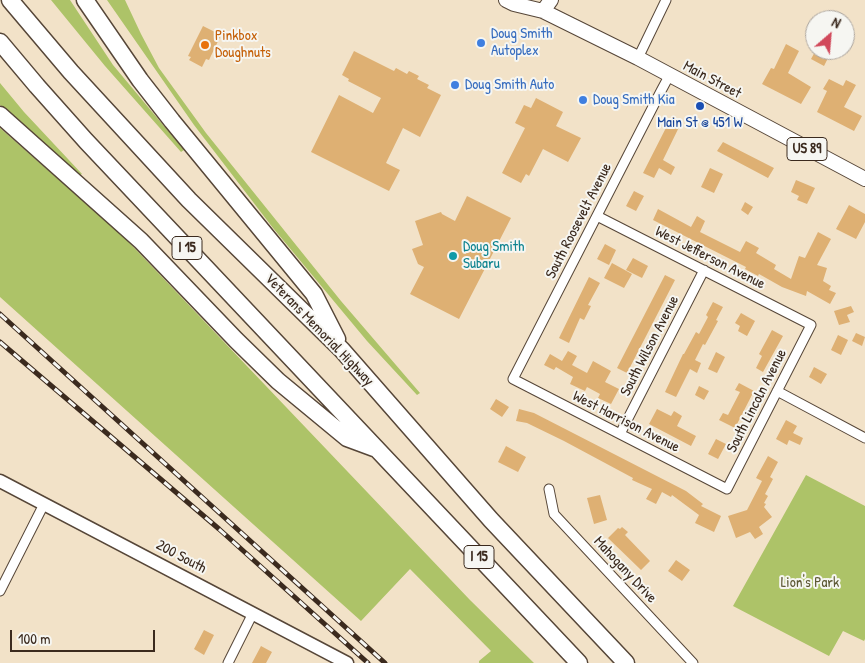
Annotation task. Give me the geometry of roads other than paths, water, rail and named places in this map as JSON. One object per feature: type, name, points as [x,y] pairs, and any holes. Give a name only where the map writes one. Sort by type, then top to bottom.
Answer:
[{"type":"highway","name":"Veterans Memorial Highway","points":[[10,0],[71,72],[189,200],[342,350],[491,520],[626,663]]},
{"type":"highway","points":[[85,0],[140,80],[314,294],[342,350]]},
{"type":"highway","points":[[91,0],[109,34]]},
{"type":"highway","name":"I 15","points":[[0,42],[86,141],[579,663]]},
{"type":"highway","points":[[0,115],[128,228],[278,381],[347,438],[378,450]]},
{"type":"main road","name":"Main Street","points":[[506,0],[514,4],[546,4]]},
{"type":"main road","name":"Main Street","points":[[533,0],[546,4],[669,76],[865,179]]},
{"type":"street","points":[[638,58],[666,0]]},
{"type":"street","name":"South Roosevelt Avenue","points":[[513,379],[669,76]]},
{"type":"street","name":"West Jefferson Avenue","points":[[597,216],[811,325]]},
{"type":"street","name":"South Wilson Avenue","points":[[620,434],[704,270]]},
{"type":"street","name":"South Lincoln Avenue","points":[[727,489],[811,325]]},
{"type":"street","name":"West Harrison Avenue","points":[[513,379],[727,489]]},
{"type":"street","points":[[777,391],[865,438]]},
{"type":"street","name":"200 South","points":[[0,481],[347,663]]},
{"type":"street","name":"Mahogany Drive","points":[[549,489],[554,514],[694,663]]},
{"type":"street","points":[[0,591],[44,504]]},
{"type":"street","points":[[228,663],[254,613]]},
{"type":"railway","points":[[0,314],[385,663]]},
{"type":"railway","points":[[0,342],[219,529],[368,663]]},
{"type":"place","name":"Doug Smith Autoplex","points":[[481,43]]},
{"type":"place","name":"Pinkbox Doughnuts","points":[[205,45]]},
{"type":"place","name":"Doug Smith Auto","points":[[455,85]]},
{"type":"place","name":"Doug Smith Kia","points":[[583,100]]},
{"type":"place","name":"Main St @ 451 W","points":[[700,106]]},
{"type":"place","name":"Doug Smith Subaru","points":[[453,256]]},
{"type":"park label","name":"Lion's Park","points":[[810,583]]}]
